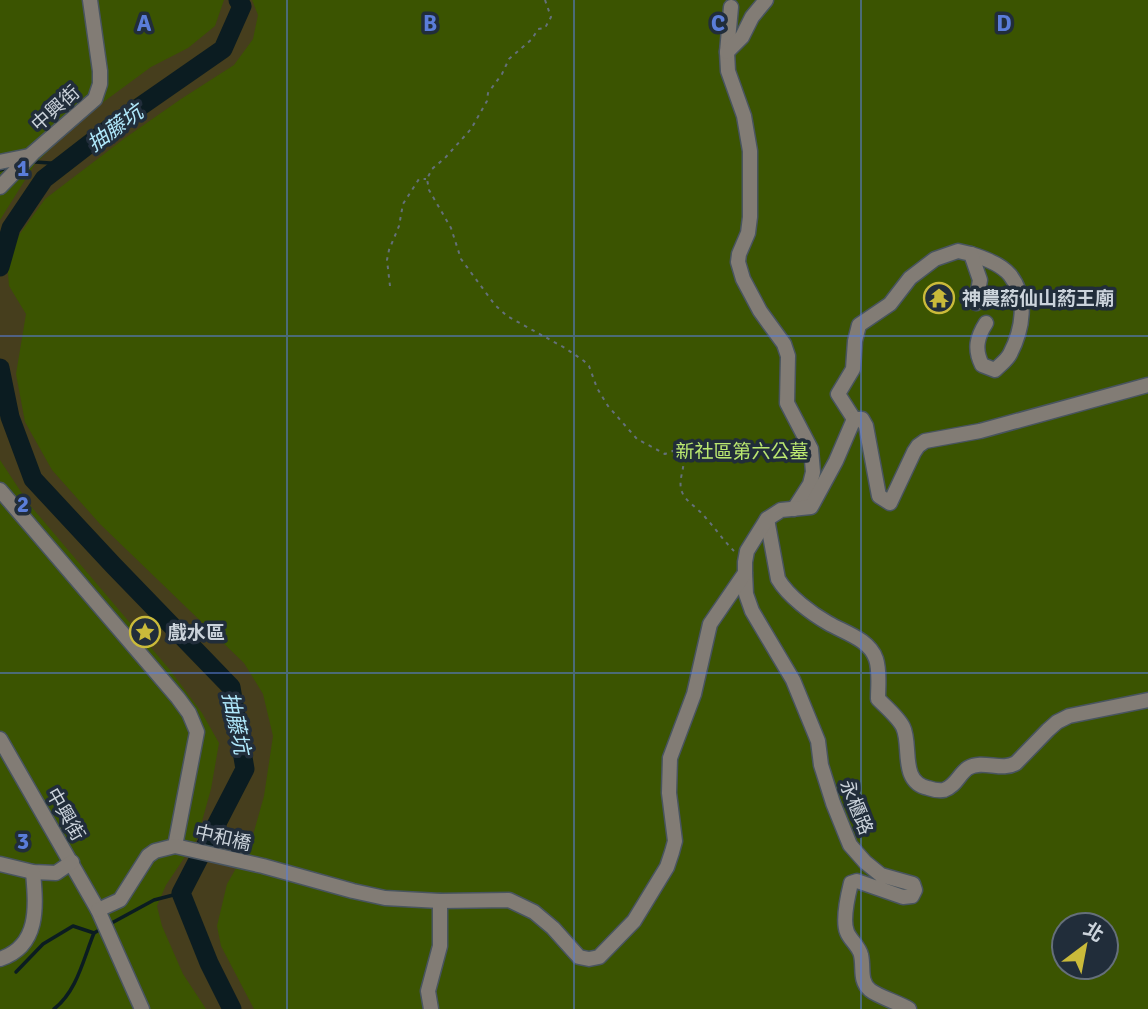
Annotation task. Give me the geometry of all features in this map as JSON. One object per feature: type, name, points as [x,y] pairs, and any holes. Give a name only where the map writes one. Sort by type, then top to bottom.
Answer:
[{"type":"street","name":"中興街","points":[[0,187],[29,156],[95,99],[100,84],[100,71],[90,0]]},
{"type":"street","points":[[727,52],[742,37],[752,17],[766,0]]},
{"type":"street","points":[[731,7],[728,71],[744,116],[750,151],[750,217],[748,233],[738,254],[738,262],[743,279],[760,311],[784,344],[788,356],[787,403],[811,449],[813,472],[810,484],[794,509]]},
{"type":"street","points":[[0,162],[29,156]]},
{"type":"street","points":[[854,419],[838,394],[853,369],[859,325],[890,304],[910,278],[935,259],[958,251],[986,259],[1009,274],[1020,294],[1023,310],[1010,356],[995,370],[982,365],[978,356],[978,336],[986,323]]},
{"type":"street","points":[[971,254],[979,280],[976,303]]},
{"type":"street","points":[[854,419],[862,419],[866,426],[879,496],[890,503],[914,452],[925,441],[980,431],[1148,385]]},
{"type":"street","points":[[854,419],[836,461],[811,507],[781,510],[767,519],[778,579],[782,586],[813,614],[856,636],[875,657],[878,699],[904,728],[909,766],[920,787],[942,791],[953,785],[968,768],[978,765],[1009,767],[1057,722],[1069,716],[1148,700]]},
{"type":"street","points":[[0,490],[178,698],[197,732],[174,846],[155,851],[148,856],[120,900],[98,910]]},
{"type":"street","name":"中和橋","points":[[174,846],[385,898],[440,901],[509,900],[534,912],[579,957],[599,957],[634,921],[667,867],[676,841],[669,793],[670,758],[695,694],[710,624],[745,567],[747,551],[767,519]]},
{"type":"street","name":"永櫃路","points":[[745,567],[746,594],[752,611],[793,680],[818,741],[821,765],[850,845],[881,875],[913,884],[915,890],[909,898],[858,881],[850,883],[846,918],[846,931],[861,952],[862,978],[865,985],[872,993],[909,1009]]},
{"type":"street","name":"中興街","points":[[0,739],[98,910],[142,1009]]},
{"type":"street","points":[[0,864],[33,872],[56,873],[72,862]]},
{"type":"street","points":[[0,959],[14,953],[27,939],[34,921],[36,900],[33,872]]},
{"type":"street","points":[[431,1009],[428,991],[440,946],[440,901]]},
{"type":"path","points":[[545,0],[551,18],[545,28],[538,29],[532,39],[509,59],[488,93],[487,101],[471,129],[432,169],[428,179],[429,190],[451,228],[461,259],[495,305],[507,316],[584,360],[608,406],[640,442],[664,454],[678,449],[684,458],[680,482],[684,496],[706,517],[745,567]]},
{"type":"path","points":[[390,286],[387,260],[399,226],[403,204],[419,178],[428,179]]},
{"type":"green space","name":"新社區第六公墓","points":[[0,0],[1148,0],[1148,1009],[0,1009]]},
{"type":"sand","name":"抽藤坑","points":[[224,0],[252,0],[258,15],[253,39],[234,65],[125,138],[45,199],[19,235],[7,262],[9,286],[26,314],[16,374],[25,422],[52,470],[100,524],[244,663],[263,694],[273,736],[264,796],[251,842],[227,884],[217,926],[221,946],[254,1009],[206,1009],[183,974],[162,926],[157,906],[166,885],[197,839],[211,789],[219,743],[202,713],[170,670],[29,504],[0,460],[0,220],[35,164],[98,106],[151,67],[188,48],[215,26]]},
{"type":"waterway","name":"抽藤坑","points":[[0,267],[11,228],[44,179],[115,124],[223,49],[242,6],[238,0]]},
{"type":"waterway","points":[[35,162],[65,164]]},
{"type":"waterway","points":[[0,170],[7,168]]},
{"type":"waterway","name":"抽藤坑","points":[[0,368],[10,417],[33,479],[231,687],[245,769],[181,893],[209,963],[232,1009]]},
{"type":"waterway","points":[[108,925],[154,900],[181,893]]},
{"type":"waterway","points":[[16,972],[43,944],[73,926],[94,933]]},
{"type":"waterway","points":[[54,1009],[74,984],[94,933],[101,929]]},
{"type":"place","name":"神農葯仙山葯王廟","points":[[939,298]]},
{"type":"place","name":"戲水區","points":[[145,632]]}]
